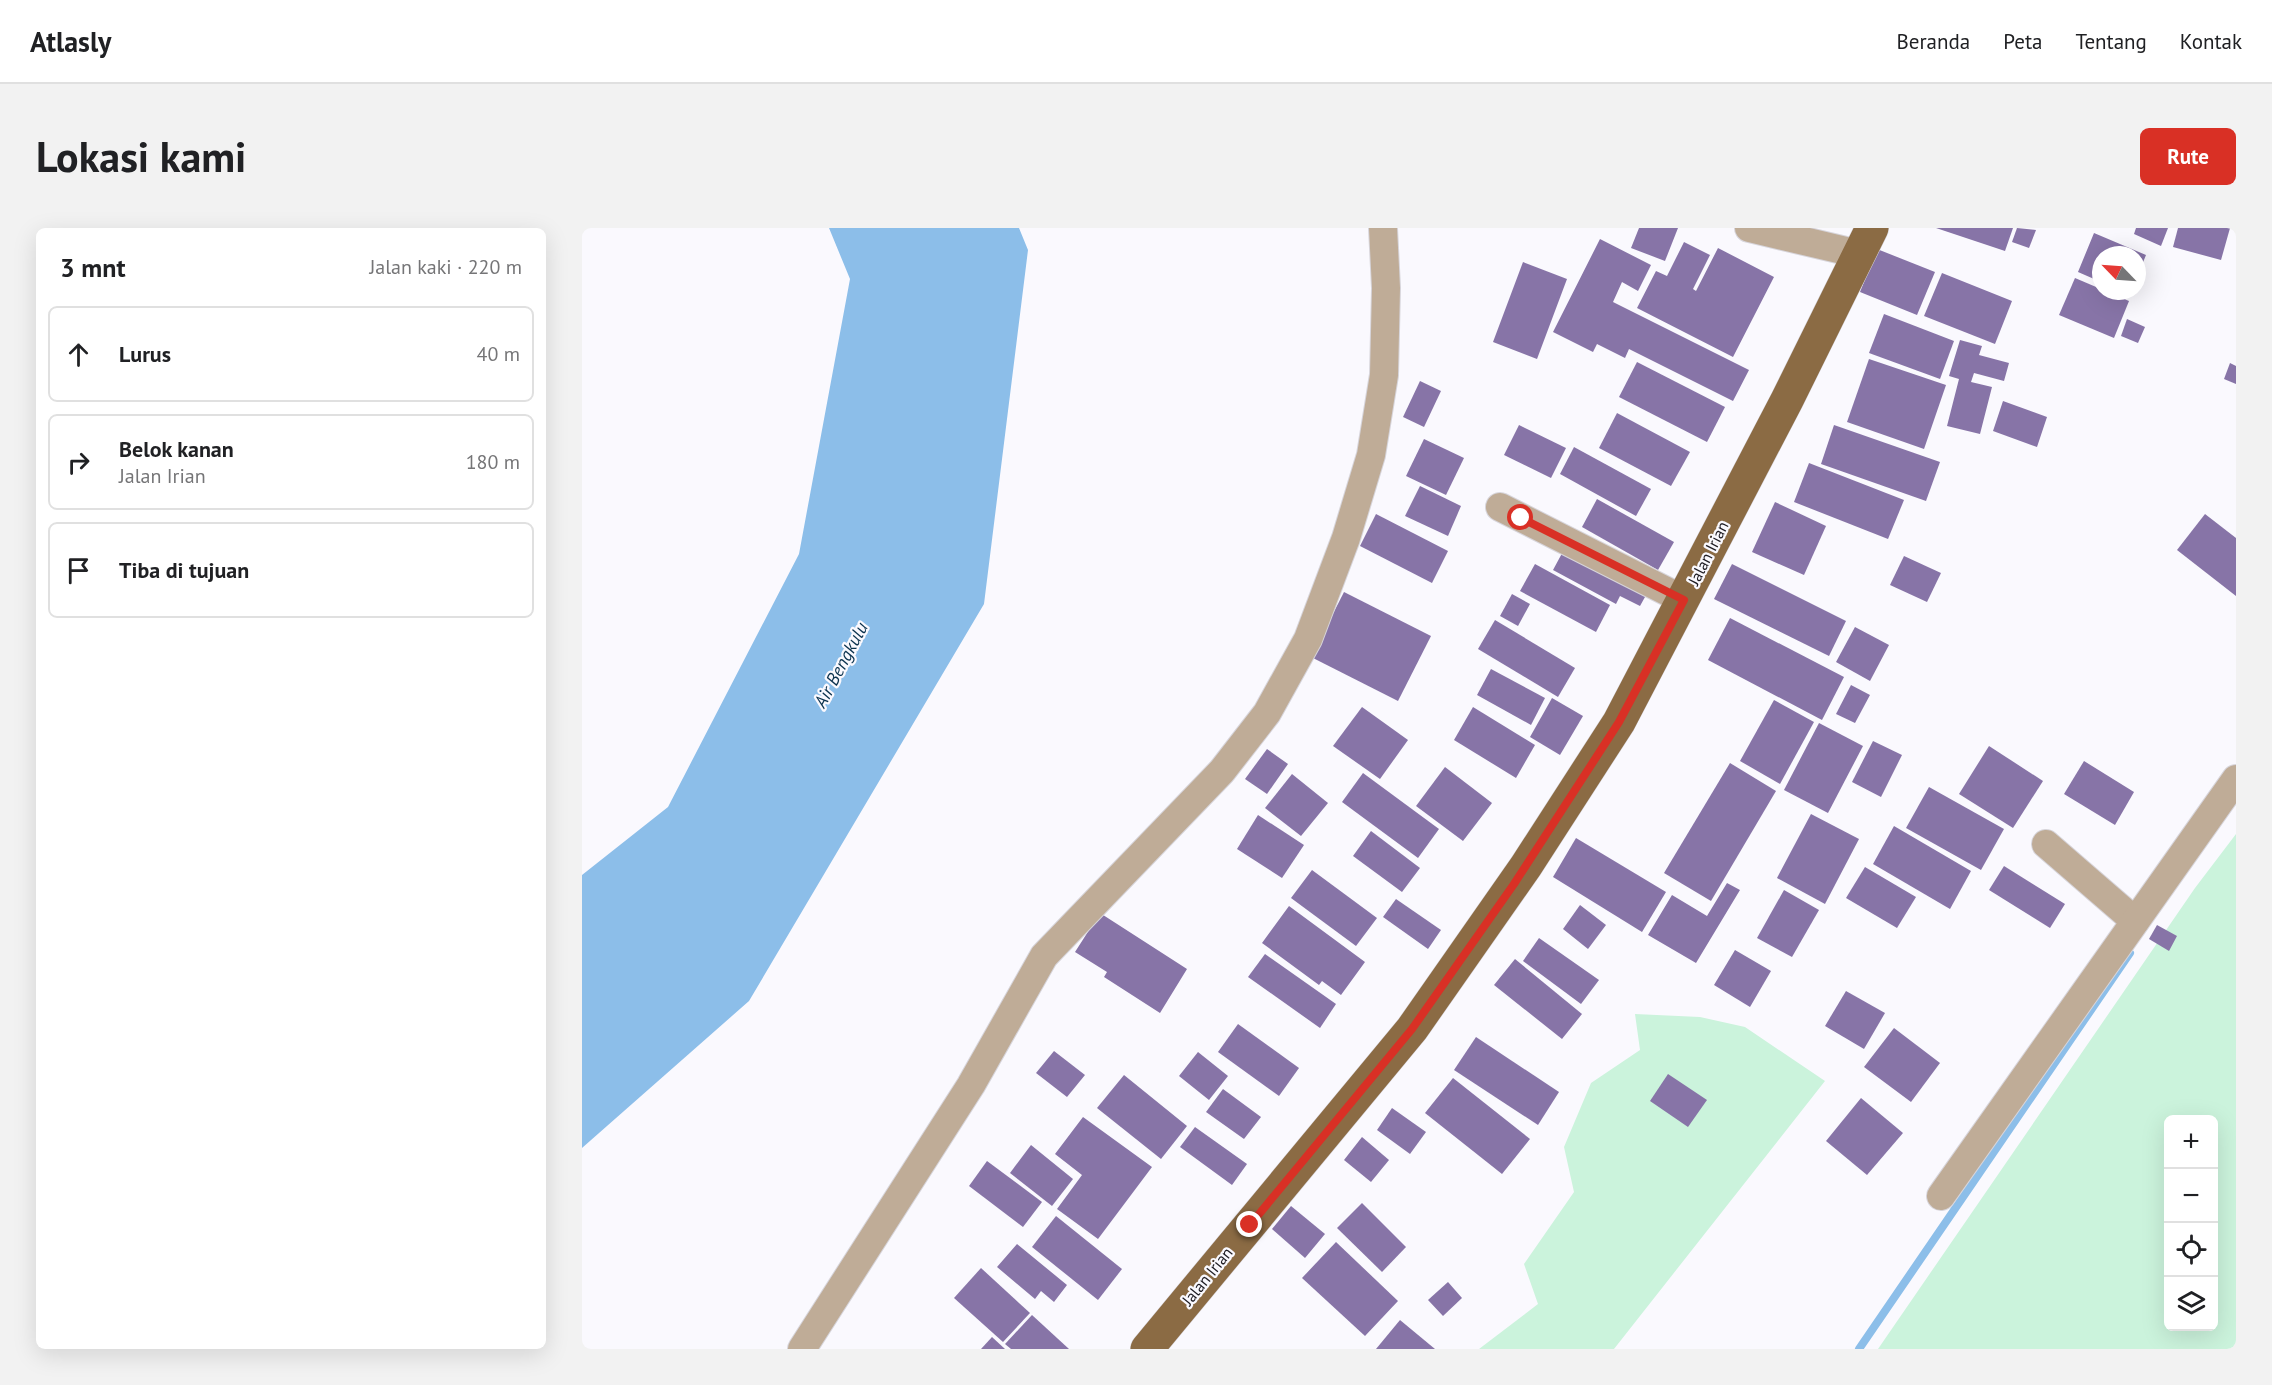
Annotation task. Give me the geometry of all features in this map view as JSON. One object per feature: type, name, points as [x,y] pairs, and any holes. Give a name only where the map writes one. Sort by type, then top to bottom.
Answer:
[{"type":"main road","name":"Jalan Irian","points":[[1147,1349],[1412,1029],[1526,866],[1619,722],[1684,600],[1865,241]]},
{"type":"street","points":[[802,1349],[971,1085],[1044,956],[1222,771],[1267,713],[1308,639],[1346,538],[1371,455],[1384,375],[1386,288],[1383,228]]},
{"type":"street","points":[[1749,228],[1865,241]]},
{"type":"street","points":[[1500,507],[1684,600]]},
{"type":"street","points":[[1941,1196],[2236,779]]},
{"type":"street","points":[[2046,844],[2135,921]]},
{"type":"green space","points":[[2236,834],[2236,1349],[1878,1349],[2195,888]]},
{"type":"green space","points":[[1635,1014],[1700,1017],[1745,1027],[1825,1081],[1614,1349],[1479,1349],[1538,1304],[1524,1264],[1574,1192],[1564,1147],[1591,1083],[1640,1050]]},
{"type":"water","name":"Air Bengkulu","points":[[829,228],[1019,228],[1028,250],[984,604],[749,1001],[582,1148],[582,875],[668,807],[799,554],[850,279]]},
{"type":"building","points":[[1639,228],[1678,228],[1665,261],[1631,248]]},
{"type":"building","points":[[1936,228],[2013,228],[2005,251]]},
{"type":"building","points":[[2017,228],[2036,230],[2029,248],[2012,242]]},
{"type":"building","points":[[2136,228],[2168,228],[2161,246],[2134,234]]},
{"type":"building","points":[[2178,228],[2230,228],[2221,260],[2173,247]]},
{"type":"building","points":[[2094,233],[2125,246],[2092,246],[2092,278],[2078,272]]},
{"type":"building","points":[[1600,239],[1651,265],[1638,291],[1622,282],[1613,302],[1749,370],[1733,401],[1629,349],[1625,358],[1597,344],[1593,352],[1553,332]]},
{"type":"building","points":[[1684,242],[1710,255],[1693,289],[1696,291],[1718,248],[1774,277],[1733,357],[1637,308],[1656,271],[1667,276]]},
{"type":"building","points":[[1877,249],[1935,272],[1917,315],[1860,292]]},
{"type":"building","points":[[1523,262],[1567,279],[1537,359],[1493,342]]},
{"type":"building","points":[[1942,273],[2012,301],[1995,344],[1924,316]]},
{"type":"building","points":[[2075,278],[2092,285],[2092,300],[2129,301],[2114,338],[2059,315]]},
{"type":"building","points":[[1884,314],[1954,341],[1940,379],[1869,353]]},
{"type":"building","points":[[2127,319],[2145,327],[2138,343],[2121,336]]},
{"type":"building","points":[[1960,340],[1982,346],[1979,355],[2009,363],[2004,381],[1974,373],[1971,382],[1992,387],[1980,434],[1947,426],[1959,379],[1949,376]]},
{"type":"building","points":[[1869,359],[1946,385],[1924,449],[1847,422]]},
{"type":"building","points":[[1637,362],[1725,407],[1707,442],[1619,397]]},
{"type":"building","points":[[2230,363],[2236,366],[2236,384],[2224,379]]},
{"type":"building","points":[[1420,381],[1441,391],[1424,427],[1403,417]]},
{"type":"building","points":[[2003,401],[2047,417],[2037,447],[1993,431]]},
{"type":"building","points":[[1617,413],[1690,452],[1671,486],[1599,448]]},
{"type":"building","points":[[1519,425],[1566,448],[1551,478],[1504,455]]},
{"type":"building","points":[[1834,425],[1940,462],[1926,501],[1821,464]]},
{"type":"building","points":[[1424,439],[1464,458],[1446,495],[1406,476]]},
{"type":"building","points":[[1574,447],[1651,489],[1636,516],[1560,474]]},
{"type":"building","points":[[1809,463],[1904,500],[1888,539],[1794,502]]},
{"type":"building","points":[[1420,486],[1461,506],[1448,536],[1405,516]]},
{"type":"building","points":[[1597,499],[1674,542],[1658,570],[1582,527]]},
{"type":"building","points":[[1775,502],[1826,526],[1804,575],[1752,552]]},
{"type":"building","points":[[1376,514],[1448,551],[1432,583],[1360,546]]},
{"type":"building","points":[[2205,514],[2236,538],[2236,596],[2177,550]]},
{"type":"building","points":[[1567,544],[1650,588],[1640,606],[1620,596],[1616,604],[1553,570]]},
{"type":"building","points":[[1904,556],[1941,573],[1927,602],[1890,585]]},
{"type":"building","points":[[1535,564],[1610,605],[1596,632],[1520,591]]},
{"type":"building","points":[[1732,564],[1846,621],[1829,656],[1714,599]]},
{"type":"building","points":[[1344,592],[1431,636],[1398,701],[1311,657]]},
{"type":"building","points":[[1512,594],[1530,604],[1518,626],[1500,616]]},
{"type":"building","points":[[1730,618],[1844,677],[1822,720],[1708,660]]},
{"type":"building","points":[[1495,620],[1575,668],[1558,697],[1478,649]]},
{"type":"building","points":[[1855,627],[1889,645],[1870,681],[1836,662]]},
{"type":"building","points":[[1491,669],[1545,698],[1531,725],[1477,695]]},
{"type":"building","points":[[1851,685],[1870,695],[1855,723],[1836,714]]},
{"type":"building","points":[[1552,698],[1583,716],[1560,755],[1530,737]]},
{"type":"building","points":[[1774,700],[1814,722],[1780,784],[1740,761]]},
{"type":"building","points":[[1362,707],[1408,740],[1380,779],[1333,746]]},
{"type":"building","points":[[1473,707],[1535,745],[1516,778],[1454,740]]},
{"type":"building","points":[[1819,723],[1863,746],[1828,813],[1784,790]]},
{"type":"building","points":[[1873,741],[1902,755],[1881,797],[1852,782]]},
{"type":"building","points":[[1989,746],[2043,781],[2013,828],[1959,794]]},
{"type":"building","points":[[1267,749],[1288,764],[1267,794],[1245,779]]},
{"type":"building","points":[[2084,761],[2134,792],[2115,825],[2064,794]]},
{"type":"building","points":[[1730,763],[1776,791],[1711,901],[1664,873]]},
{"type":"building","points":[[1445,767],[1492,803],[1463,841],[1416,806]]},
{"type":"building","points":[[1363,773],[1439,829],[1418,858],[1342,802]]},
{"type":"building","points":[[1292,774],[1328,803],[1301,836],[1265,808]]},
{"type":"building","points":[[1929,787],[2004,829],[1981,870],[1906,828]]},
{"type":"building","points":[[1811,814],[1859,839],[1825,904],[1777,878]]},
{"type":"building","points":[[1258,815],[1304,845],[1282,878],[1237,849]]},
{"type":"building","points":[[1894,826],[1971,871],[1950,909],[1873,864]]},
{"type":"building","points":[[1371,831],[1420,868],[1402,892],[1353,856]]},
{"type":"building","points":[[1576,838],[1666,892],[1642,932],[1553,877]]},
{"type":"building","points":[[2004,866],[2065,904],[2050,928],[1989,890]]},
{"type":"building","points":[[1865,867],[1916,897],[1897,928],[1846,898]]},
{"type":"building","points":[[1312,870],[1377,918],[1356,946],[1291,898]]},
{"type":"building","points":[[1727,883],[1740,890],[1696,963],[1648,935],[1672,895],[1707,916]]},
{"type":"building","points":[[1784,890],[1819,910],[1792,957],[1757,938]]},
{"type":"building","points":[[1396,899],[1441,930],[1428,949],[1383,917]]},
{"type":"building","points":[[1580,905],[1606,925],[1588,949],[1563,929]]},
{"type":"building","points":[[1289,906],[1365,962],[1341,995],[1322,981],[1319,985],[1262,943]]},
{"type":"building","points":[[1100,913],[1187,969],[1160,1013],[1104,977],[1107,972],[1075,952]]},
{"type":"building","points":[[2157,925],[2177,936],[2169,951],[2149,939]]},
{"type":"building","points":[[1539,938],[1599,980],[1581,1004],[1523,961]]},
{"type":"building","points":[[1735,950],[1771,971],[1750,1007],[1714,985]]},
{"type":"building","points":[[1265,954],[1336,1004],[1320,1028],[1248,977]]},
{"type":"building","points":[[1515,959],[1582,1014],[1562,1039],[1494,985]]},
{"type":"building","points":[[1846,991],[1885,1013],[1864,1049],[1825,1026]]},
{"type":"building","points":[[1238,1024],[1299,1068],[1279,1096],[1218,1052]]},
{"type":"building","points":[[1894,1028],[1940,1063],[1911,1102],[1864,1067]]},
{"type":"building","points":[[1476,1037],[1559,1092],[1538,1125],[1454,1070]]},
{"type":"building","points":[[1054,1051],[1085,1075],[1067,1097],[1036,1073]]},
{"type":"building","points":[[1198,1052],[1228,1076],[1209,1100],[1179,1076]]},
{"type":"building","points":[[1668,1074],[1707,1100],[1688,1127],[1650,1101]]},
{"type":"building","points":[[1124,1075],[1187,1126],[1161,1159],[1097,1108]]},
{"type":"building","points":[[1453,1078],[1530,1139],[1502,1174],[1425,1113]]},
{"type":"building","points":[[1223,1089],[1261,1117],[1244,1139],[1206,1112]]},
{"type":"building","points":[[1861,1098],[1903,1133],[1867,1175],[1826,1141]]},
{"type":"building","points":[[1392,1108],[1426,1132],[1410,1154],[1377,1130]]},
{"type":"building","points":[[1083,1117],[1152,1167],[1098,1239],[1057,1209],[1082,1175],[1055,1154]]},
{"type":"building","points":[[1195,1127],[1247,1164],[1232,1185],[1180,1147]]},
{"type":"building","points":[[1362,1137],[1389,1160],[1371,1182],[1344,1160]]},
{"type":"building","points":[[1031,1145],[1073,1179],[1052,1206],[1010,1173]]},
{"type":"building","points":[[987,1161],[1042,1202],[1023,1227],[969,1186]]},
{"type":"building","points":[[1362,1203],[1406,1247],[1382,1272],[1337,1228]]},
{"type":"building","points":[[1291,1206],[1325,1234],[1305,1258],[1272,1229]]},
{"type":"building","points":[[1056,1216],[1122,1269],[1098,1300],[1032,1247]]},
{"type":"building","points":[[1336,1242],[1398,1301],[1365,1336],[1302,1278]]},
{"type":"building","points":[[1017,1244],[1067,1285],[1054,1302],[1041,1291],[1035,1299],[997,1267]]},
{"type":"building","points":[[981,1268],[1030,1313],[1003,1342],[954,1298]]},
{"type":"building","points":[[1448,1282],[1462,1298],[1443,1316],[1428,1300]]},
{"type":"building","points":[[1032,1315],[1069,1349],[1011,1349],[1005,1344]]},
{"type":"building","points":[[1400,1320],[1435,1349],[1376,1349]]},
{"type":"building","points":[[992,1337],[1005,1349],[981,1349]]},
{"type":"waterway","points":[[1859,1349],[2130,953]]},
{"type":"route","points":[[1250,1225],[1412,1029],[1514,884],[1619,722],[1684,600],[1521,518]]}]
